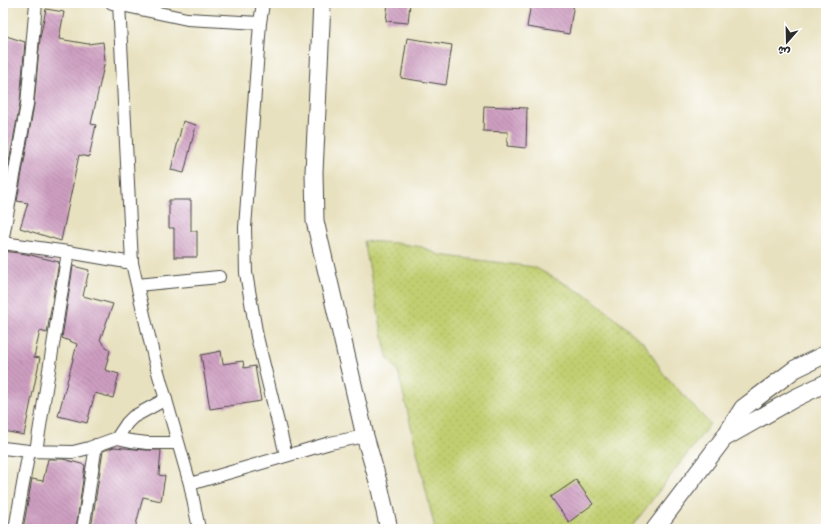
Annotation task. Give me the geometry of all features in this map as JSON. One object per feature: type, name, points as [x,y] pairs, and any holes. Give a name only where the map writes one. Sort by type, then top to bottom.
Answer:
[{"type":"street","points":[[3,237],[27,104],[36,3]]},
{"type":"street","points":[[199,529],[190,484],[154,358],[132,263],[116,3],[187,19],[260,23]]},
{"type":"street","points":[[263,3],[260,23],[245,228],[246,273],[257,337],[286,456]]},
{"type":"street","points":[[322,3],[314,172],[315,221],[365,436],[389,529]]},
{"type":"street","points":[[3,243],[132,263]]},
{"type":"street","points":[[15,529],[32,451],[68,252]]},
{"type":"street","points":[[137,285],[218,277]]},
{"type":"street","points":[[655,529],[724,438],[743,408],[795,369],[826,354]]},
{"type":"street","points":[[724,438],[795,398],[826,383]]},
{"type":"street","points":[[117,438],[133,417],[166,399]]},
{"type":"street","points":[[190,484],[330,443],[365,436]]},
{"type":"street","points":[[3,448],[32,451],[73,452],[117,438],[147,443],[178,443]]},
{"type":"street","points":[[83,529],[96,445]]},
{"type":"green space","points":[[364,241],[396,243],[422,247],[439,255],[534,267],[591,298],[645,344],[663,373],[710,424],[630,529],[435,529],[398,371],[387,357]]},
{"type":"building","points":[[388,3],[410,3],[408,23],[386,21]]},
{"type":"building","points":[[531,3],[574,3],[569,34],[527,27]]},
{"type":"building","points":[[46,9],[64,12],[59,39],[88,44],[103,42],[105,61],[91,124],[96,125],[89,157],[79,155],[61,241],[20,228],[28,203],[17,201],[34,105],[40,38]]},
{"type":"building","points":[[3,35],[25,42],[20,103],[3,195]]},
{"type":"building","points":[[407,38],[452,45],[446,85],[401,78]]},
{"type":"building","points":[[484,106],[527,108],[526,148],[507,146],[508,132],[483,131]]},
{"type":"building","points":[[183,121],[196,125],[184,173],[171,170]]},
{"type":"building","points":[[169,200],[191,200],[191,231],[197,231],[197,257],[174,257],[174,228],[169,228]]},
{"type":"building","points":[[3,251],[26,254],[59,262],[47,333],[40,331],[34,357],[40,358],[24,435],[3,431]]},
{"type":"building","points":[[73,266],[89,270],[83,296],[113,304],[100,340],[110,351],[105,370],[119,374],[113,398],[95,393],[87,423],[58,416],[77,344],[62,338]]},
{"type":"building","points":[[221,351],[223,364],[243,361],[244,368],[255,366],[261,401],[210,409],[201,355]]},
{"type":"building","points":[[114,447],[161,450],[159,475],[165,476],[161,501],[143,497],[135,529],[91,529],[103,451]]},
{"type":"building","points":[[48,459],[63,459],[85,465],[76,529],[23,529],[32,479],[43,481]]},
{"type":"building","points":[[576,480],[593,504],[569,522],[551,497]]}]
